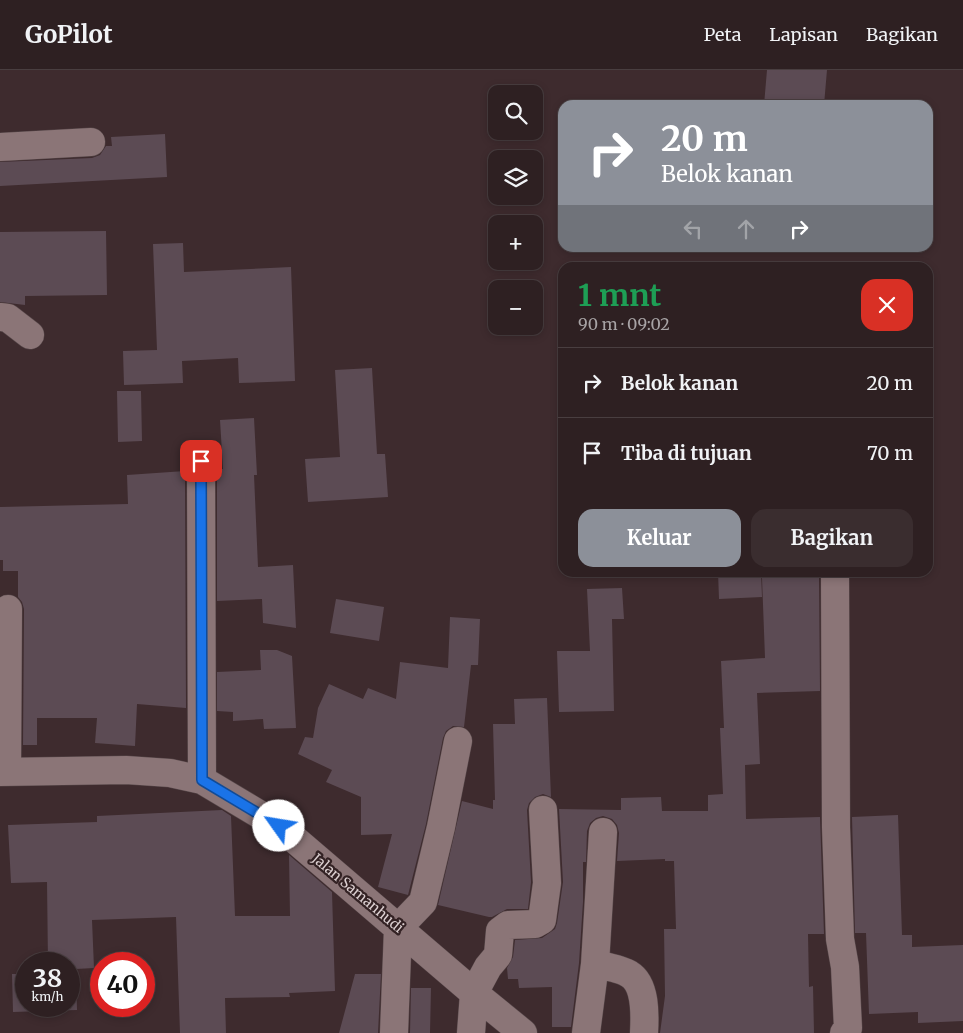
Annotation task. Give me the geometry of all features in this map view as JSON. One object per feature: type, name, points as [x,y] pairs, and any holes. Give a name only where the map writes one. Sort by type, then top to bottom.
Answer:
[{"type":"street","points":[[0,147],[91,142]]},
{"type":"street","points":[[0,317],[8,318],[30,335]]},
{"type":"street","points":[[201,461],[202,780]]},
{"type":"street","points":[[835,577],[836,827],[840,939],[845,967],[848,1028],[844,1033]]},
{"type":"street","points":[[4,772],[8,610]]},
{"type":"street","points":[[394,1033],[398,928],[423,902],[441,828],[458,740]]},
{"type":"street","name":"Jalan Samanhudi","points":[[4,772],[126,770],[170,772],[202,780],[279,826],[523,1033]]},
{"type":"street","points":[[471,1033],[474,993],[488,967],[498,955],[500,931],[508,925],[535,924],[542,920],[547,883],[542,810]]},
{"type":"street","points":[[586,1033],[595,964],[603,832]]},
{"type":"street","points":[[595,964],[629,973],[639,984],[643,1000],[644,1033]]},
{"type":"building","points":[[767,70],[827,70],[824,100],[764,100]]},
{"type":"building","points":[[165,134],[167,177],[0,186],[0,162],[92,158],[100,155],[106,146],[112,146],[111,137]]},
{"type":"building","points":[[106,231],[107,295],[25,296],[25,305],[0,302],[0,232]]},
{"type":"building","points":[[183,243],[184,272],[291,267],[295,381],[239,383],[238,358],[182,361],[183,383],[124,385],[123,351],[157,350],[153,244]]},
{"type":"building","points":[[372,368],[377,454],[385,454],[388,497],[308,502],[305,459],[340,457],[335,370]]},
{"type":"building","points":[[117,391],[141,391],[142,441],[118,442]]},
{"type":"building","points":[[254,418],[257,475],[254,475],[258,567],[293,565],[296,628],[263,623],[262,599],[217,601],[217,469],[223,469],[220,420]]},
{"type":"building","points":[[185,471],[186,708],[137,704],[135,746],[95,743],[97,718],[37,718],[37,745],[23,745],[24,609],[18,597],[18,571],[3,571],[3,560],[0,560],[0,507],[128,504],[127,475]]},
{"type":"building","points":[[718,577],[761,577],[762,597],[719,599]]},
{"type":"building","points":[[819,577],[820,691],[757,693],[760,764],[745,765],[746,819],[820,817],[824,934],[808,934],[809,987],[813,986],[814,1033],[660,1033],[665,996],[664,929],[676,929],[674,861],[665,861],[665,859],[617,861],[619,833],[617,825],[612,819],[603,816],[596,818],[590,823],[587,831],[586,862],[583,862],[583,902],[579,963],[571,1027],[552,1027],[552,987],[519,988],[518,979],[508,979],[507,968],[513,957],[515,940],[542,938],[555,929],[557,923],[563,882],[559,809],[621,810],[621,798],[661,797],[662,811],[708,811],[708,795],[723,794],[720,728],[724,728],[721,661],[765,658],[762,578]]},
{"type":"building","points":[[622,588],[624,619],[612,619],[614,711],[559,712],[557,651],[590,651],[587,589]]},
{"type":"building","points":[[336,599],[384,607],[379,641],[330,633]]},
{"type":"building","points":[[450,617],[480,619],[478,665],[471,665],[464,727],[453,726],[446,731],[443,738],[426,824],[408,895],[378,887],[392,834],[361,835],[361,797],[326,782],[332,770],[298,754],[305,737],[313,738],[318,708],[329,684],[363,699],[368,688],[396,699],[400,662],[448,668]]},
{"type":"building","points":[[260,650],[277,650],[292,656],[296,728],[264,729],[263,719],[233,721],[233,712],[217,711],[217,672],[261,670]]},
{"type":"building","points":[[547,698],[551,797],[543,794],[535,797],[529,803],[527,810],[531,882],[528,909],[507,909],[489,917],[438,905],[462,801],[493,809],[493,800],[495,800],[493,724],[515,724],[514,699]]},
{"type":"building","points":[[222,810],[231,816],[235,916],[290,916],[289,855],[332,892],[335,991],[289,993],[290,997],[225,998],[226,1033],[180,1033],[176,917],[92,920],[93,952],[90,952],[90,968],[80,969],[80,952],[48,952],[47,882],[11,883],[8,825],[97,822],[97,816]]},
{"type":"building","points":[[898,815],[902,935],[912,935],[912,947],[963,945],[963,1021],[918,1023],[918,1012],[869,1014],[866,933],[855,933],[852,817]]},
{"type":"building","points":[[12,974],[15,974],[15,1012],[13,1012]]},
{"type":"building","points":[[355,974],[381,974],[378,1033],[339,1033]]},
{"type":"building","points":[[411,988],[431,988],[430,1033],[410,1033]]},
{"type":"route","points":[[201,461],[202,780],[279,826]]}]
